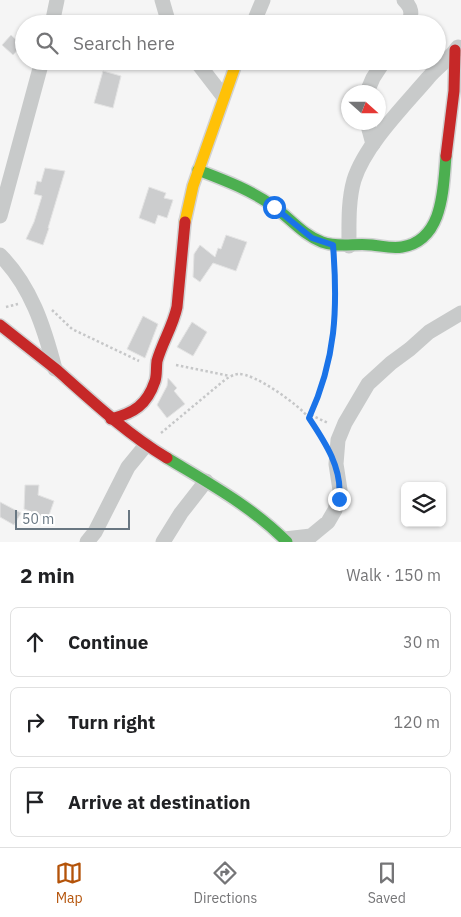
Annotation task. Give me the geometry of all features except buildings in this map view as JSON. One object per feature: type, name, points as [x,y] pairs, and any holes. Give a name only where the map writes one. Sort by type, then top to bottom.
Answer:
[{"type":"street","points":[[54,15],[57,0]]},
{"type":"street","points":[[162,0],[166,15]]},
{"type":"street","points":[[257,15],[264,0]]},
{"type":"street","points":[[404,0],[410,7],[412,15]]},
{"type":"street","points":[[446,58],[458,46]]},
{"type":"street","points":[[198,170],[244,188],[274,207],[312,238],[333,245],[373,244],[395,248],[416,242],[429,233],[435,224],[440,210],[458,46]]},
{"type":"street","points":[[0,216],[40,70]]},
{"type":"street","points":[[203,70],[223,96]]},
{"type":"street","points":[[111,420],[129,414],[140,406],[155,380],[157,362],[174,320],[177,307],[183,232],[198,170],[233,70]]},
{"type":"street","points":[[370,85],[379,70]]},
{"type":"street","points":[[349,246],[350,204],[354,181],[360,164],[373,144],[435,70]]},
{"type":"street","points":[[369,130],[373,144]]},
{"type":"street","points":[[0,255],[12,267],[25,285],[34,303],[45,331],[55,369]]},
{"type":"street","points":[[0,325],[55,369],[111,420],[146,445],[240,501],[286,540],[311,536],[328,522],[335,510],[340,490],[336,451],[345,423],[368,384],[390,362],[410,349],[429,332],[461,313]]},
{"type":"street","points":[[87,542],[95,532],[128,467],[146,445]]},
{"type":"street","points":[[163,542],[206,481]]},
{"type":"path","points":[[310,416],[319,397],[333,345],[336,314],[336,279],[333,245]]},
{"type":"path","points":[[34,303],[48,307],[72,329],[129,358],[147,363],[157,362],[230,376],[240,374],[261,382],[310,416],[334,424],[345,423]]},
{"type":"path","points":[[146,445],[230,376]]},
{"type":"path","points":[[310,416],[323,441]]},
{"type":"traffic: fast","points":[[198,170],[256,195],[273,206],[303,231],[322,242],[334,245],[398,248],[416,242],[434,224],[442,197],[446,156]]},
{"type":"traffic: fast","points":[[167,458],[245,506],[287,542]]},
{"type":"traffic: slow","points":[[185,222],[193,186],[234,70]]},
{"type":"traffic: jam","points":[[446,156],[454,91],[455,50]]},
{"type":"traffic: jam","points":[[111,419],[139,407],[152,389],[156,376],[157,361],[177,307],[185,222]]},
{"type":"traffic: jam","points":[[0,325],[57,370],[124,428],[167,458]]},
{"type":"route","points":[[274,207],[312,238],[333,245],[336,279],[336,314],[333,345],[319,397],[309,418],[336,464],[340,490],[339,499]]}]
